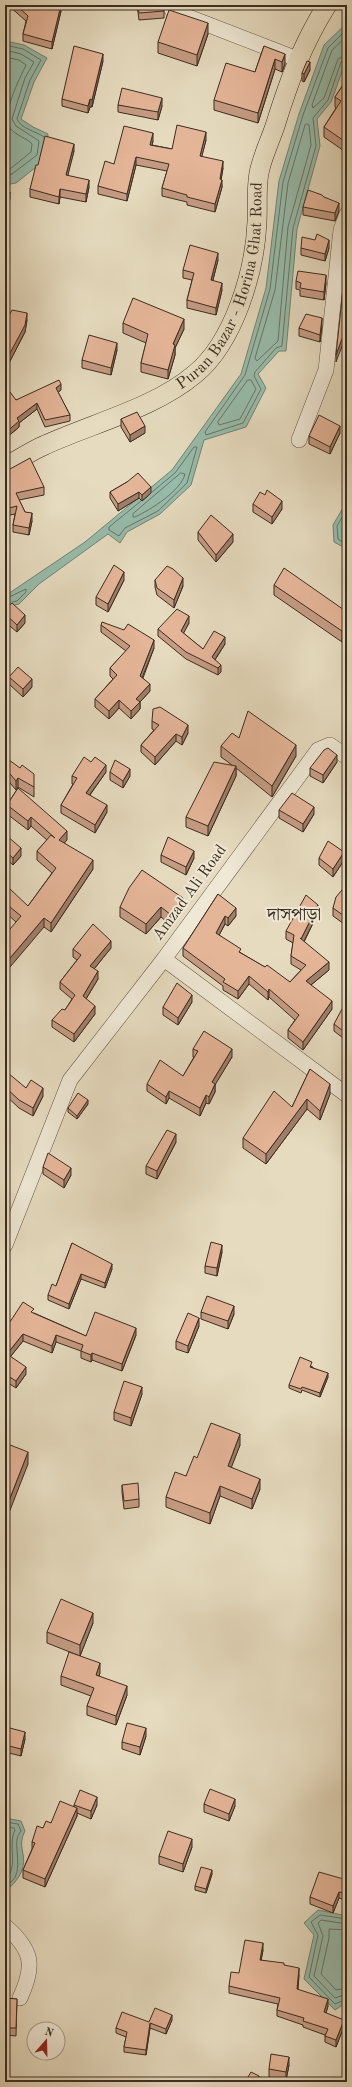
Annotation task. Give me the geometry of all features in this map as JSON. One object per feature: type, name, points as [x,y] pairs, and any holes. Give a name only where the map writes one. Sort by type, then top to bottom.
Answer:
[{"type":"main road","name":"Puran Bazar - Horina Ghat Road","points":[[5,467],[44,445],[170,392],[195,375],[210,360],[234,316],[252,269],[257,222],[257,192],[260,171],[298,59],[309,35],[327,5]]},
{"type":"street","points":[[169,5],[173,10],[298,59]]},
{"type":"street","points":[[299,440],[326,370],[341,230],[347,214]]},
{"type":"street","name":"Amzad Ali Road","points":[[347,757],[330,745],[318,750],[164,959],[347,1095]]},
{"type":"street","points":[[5,1246],[70,1080],[164,959]]},
{"type":"street","points":[[5,1926],[17,1936],[31,1963],[28,1981],[20,1998]]},
{"type":"water","points":[[347,23],[347,58],[331,102],[317,119],[320,146],[297,229],[286,351],[279,351],[258,374],[266,388],[246,427],[204,440],[191,485],[160,514],[127,532],[120,543],[108,534],[39,584],[19,604],[5,607],[5,596],[85,542],[172,470],[241,374],[266,288],[279,181],[299,114],[324,45]]},
{"type":"water","points":[[5,41],[24,45],[47,58],[34,82],[21,119],[48,134],[46,159],[16,183],[5,185]]},
{"type":"water","points":[[347,501],[347,549],[334,542],[333,525]]},
{"type":"water","points":[[5,1818],[21,1821],[25,1831],[22,1841],[24,1861],[20,1875],[14,1884],[5,1889]]},
{"type":"water","points":[[318,1910],[347,1916],[347,2002],[335,2010],[304,1979],[314,1935],[304,1923]]},
{"type":"building","points":[[16,5],[61,5],[52,42],[23,34],[28,16]]},
{"type":"building","points":[[138,5],[162,5],[164,11],[139,13]]},
{"type":"building","points":[[169,10],[208,23],[197,55],[158,42]]},
{"type":"building","points":[[74,46],[103,54],[92,100],[90,99],[88,106],[62,99]]},
{"type":"building","points":[[264,46],[285,54],[282,62],[275,59],[258,113],[214,100],[226,63],[255,72]]},
{"type":"building","points":[[307,61],[310,62],[304,74],[302,73]]},
{"type":"building","points":[[347,79],[347,143],[324,127],[341,101],[335,97]]},
{"type":"building","points":[[122,88],[162,98],[158,112],[118,105]]},
{"type":"building","points":[[177,125],[206,132],[200,156],[223,161],[220,179],[222,180],[215,204],[187,197],[187,195],[162,188],[169,164],[136,157],[127,194],[98,186],[105,161],[114,164],[124,126],[153,133],[150,145],[172,149]]},
{"type":"building","points":[[45,136],[74,144],[66,175],[89,180],[86,194],[60,189],[59,197],[30,189]]},
{"type":"building","points":[[5,190],[10,192],[5,213]]},
{"type":"building","points":[[308,190],[339,203],[335,213],[303,207]]},
{"type":"building","points":[[317,234],[329,240],[325,254],[301,248],[302,237],[315,240]]},
{"type":"building","points":[[190,245],[218,253],[211,280],[222,283],[216,308],[187,300],[194,273],[183,270]]},
{"type":"building","points":[[298,271],[326,275],[324,292],[300,288],[301,283],[296,281]]},
{"type":"building","points":[[344,279],[347,279],[347,325],[336,355]]},
{"type":"building","points":[[133,298],[184,319],[173,344],[175,345],[168,370],[141,363],[148,334],[123,323]]},
{"type":"building","points":[[12,310],[27,313],[25,325],[9,355],[5,353],[5,324]]},
{"type":"building","points":[[306,314],[322,318],[320,335],[299,328]]},
{"type":"building","points":[[89,335],[117,343],[111,368],[82,360]]},
{"type":"building","points":[[59,380],[61,384],[56,388],[70,415],[45,420],[37,403],[17,418],[19,421],[5,433],[5,394],[6,395],[10,392],[16,400]]},
{"type":"building","points":[[137,412],[145,426],[130,435],[121,419]]},
{"type":"building","points":[[319,415],[340,426],[330,447],[309,436]]},
{"type":"building","points":[[30,458],[44,487],[16,493],[25,512],[32,513],[29,528],[13,525],[17,506],[5,509],[5,469],[10,469]]},
{"type":"building","points":[[138,473],[151,487],[142,495],[139,492],[118,504],[110,492],[127,482]]},
{"type":"building","points":[[267,490],[282,501],[272,517],[253,504],[260,492],[265,495]]},
{"type":"building","points":[[211,515],[233,534],[216,555],[198,532]]},
{"type":"building","points":[[114,565],[124,572],[108,604],[96,597]]},
{"type":"building","points":[[167,566],[183,578],[174,600],[157,588],[155,580]]},
{"type":"building","points":[[284,568],[347,612],[347,626],[342,631],[274,585]]},
{"type":"building","points":[[12,603],[25,615],[17,625],[5,614],[5,610]]},
{"type":"building","points":[[177,609],[189,616],[181,631],[203,649],[214,631],[225,637],[212,657],[221,665],[218,668],[186,652],[158,629]]},
{"type":"building","points":[[102,622],[124,630],[128,624],[154,640],[140,676],[150,684],[136,699],[140,702],[131,711],[119,700],[109,711],[95,699],[117,675],[110,668],[130,646],[101,625]]},
{"type":"building","points":[[18,667],[32,679],[23,689],[9,677]]},
{"type":"building","points":[[160,707],[188,725],[182,737],[176,734],[155,757],[141,745],[159,725],[152,721],[153,709]]},
{"type":"building","points":[[248,711],[296,745],[272,786],[221,746],[232,733],[239,738]]},
{"type":"building","points":[[328,748],[337,755],[323,775],[310,768],[324,750]]},
{"type":"building","points":[[5,757],[20,768],[22,765],[34,774],[34,787],[18,778],[16,781],[5,768]]},
{"type":"building","points":[[84,757],[91,762],[95,757],[106,765],[86,793],[107,805],[95,825],[61,805],[77,778],[72,776]]},
{"type":"building","points":[[115,760],[130,769],[123,781],[110,772]]},
{"type":"building","points":[[214,762],[236,766],[208,826],[186,817]]},
{"type":"building","points":[[18,788],[67,831],[59,840],[93,860],[51,923],[44,918],[5,964],[5,935],[21,916],[5,903],[5,895],[10,889],[28,906],[56,868],[37,851],[51,835],[55,838],[31,817],[28,821],[7,805]]},
{"type":"building","points":[[292,793],[314,807],[303,824],[279,810]]},
{"type":"building","points":[[7,836],[21,848],[13,858],[5,851],[5,839]]},
{"type":"building","points":[[168,837],[194,851],[186,867],[161,855]]},
{"type":"building","points":[[328,841],[344,852],[333,869],[319,858]]},
{"type":"building","points":[[142,870],[183,898],[171,915],[161,907],[146,924],[120,907],[129,888]]},
{"type":"building","points":[[347,884],[347,918],[333,908],[336,897]]},
{"type":"building","points":[[218,894],[236,908],[228,918],[225,916],[216,933],[241,949],[239,952],[265,967],[267,965],[290,982],[306,965],[291,956],[294,935],[286,931],[306,895],[318,905],[301,939],[329,962],[306,981],[332,1001],[303,1042],[288,1030],[299,1015],[269,989],[268,992],[249,976],[238,991],[223,982],[225,979],[183,948]]},
{"type":"building","points":[[93,924],[111,941],[90,966],[98,971],[83,996],[95,1006],[74,1034],[52,1020],[62,1009],[65,1010],[75,995],[60,982],[81,955],[73,949]]},
{"type":"building","points":[[177,983],[192,995],[178,1018],[163,1007]]},
{"type":"building","points":[[342,1009],[347,1013],[347,1034],[334,1024]]},
{"type":"building","points":[[204,1031],[232,1049],[212,1082],[215,1084],[209,1097],[206,1095],[200,1108],[169,1091],[166,1097],[147,1084],[160,1060],[183,1076],[198,1051],[193,1049]]},
{"type":"building","points":[[310,1069],[330,1084],[320,1111],[307,1099],[266,1154],[243,1138],[274,1091],[292,1107]]},
{"type":"building","points":[[8,1073],[26,1088],[31,1080],[43,1088],[33,1108],[19,1100],[5,1087],[5,1076]]},
{"type":"building","points":[[78,1093],[88,1100],[77,1116],[68,1108]]},
{"type":"building","points":[[167,1130],[176,1134],[157,1171],[146,1166]]},
{"type":"building","points":[[48,1153],[71,1168],[64,1180],[43,1167]]},
{"type":"building","points":[[211,1242],[222,1245],[217,1268],[205,1266]]},
{"type":"building","points":[[72,1243],[112,1264],[105,1283],[81,1274],[69,1304],[48,1295],[52,1284],[56,1286]]},
{"type":"building","points":[[207,1296],[234,1306],[228,1321],[201,1312]]},
{"type":"building","points":[[23,1302],[34,1309],[31,1312],[86,1336],[95,1312],[136,1328],[122,1364],[92,1353],[91,1355],[81,1351],[83,1345],[56,1335],[52,1346],[23,1334],[7,1354],[26,1367],[16,1381],[5,1374],[5,1327],[6,1328]]},
{"type":"building","points":[[188,1313],[199,1318],[188,1346],[176,1341]]},
{"type":"building","points":[[300,1357],[312,1362],[310,1367],[328,1373],[320,1393],[302,1387],[301,1389],[289,1385]]},
{"type":"building","points":[[124,1381],[142,1387],[131,1418],[114,1412]]},
{"type":"building","points":[[211,1423],[240,1434],[228,1466],[260,1479],[252,1499],[220,1486],[210,1513],[166,1497],[175,1472],[186,1476],[194,1456],[197,1458]]},
{"type":"building","points":[[5,1443],[28,1452],[5,1511]]},
{"type":"building","points":[[138,1483],[139,1499],[124,1501],[122,1485]]},
{"type":"building","points":[[5,1541],[9,1542],[5,1557]]},
{"type":"building","points":[[61,1599],[93,1613],[80,1645],[47,1632]]},
{"type":"building","points":[[69,1652],[100,1663],[96,1675],[127,1686],[116,1716],[87,1706],[94,1688],[61,1676]]},
{"type":"building","points":[[5,1710],[9,1711],[6,1727],[25,1732],[21,1749],[5,1745]]},
{"type":"building","points":[[127,1723],[146,1728],[140,1747],[122,1742]]},
{"type":"building","points":[[210,1789],[235,1799],[229,1814],[204,1804]]},
{"type":"building","points":[[80,1790],[97,1797],[91,1811],[74,1805]]},
{"type":"building","points":[[60,1801],[77,1808],[45,1879],[23,1870],[35,1843],[32,1842],[37,1826],[43,1828],[46,1821],[51,1823]]},
{"type":"building","points":[[168,1831],[192,1839],[183,1864],[159,1856]]},
{"type":"building","points":[[201,1867],[212,1870],[206,1889],[195,1886]]},
{"type":"building","points":[[319,1872],[347,1880],[345,1893],[339,1892],[333,1906],[310,1897]]},
{"type":"building","points":[[245,1940],[263,1943],[260,1960],[284,1963],[284,1965],[299,1968],[297,1989],[328,1999],[324,2012],[344,2020],[336,2040],[325,2036],[328,2029],[303,2021],[304,2018],[277,2010],[280,1998],[229,1986],[231,1972],[239,1973]]},
{"type":"building","points":[[5,1998],[17,1999],[16,2028],[5,2028]]},
{"type":"building","points":[[155,2008],[172,2015],[166,2029],[150,2023],[146,2050],[124,2047],[127,2032],[116,2028],[122,2012],[149,2022]]},
{"type":"building","points":[[271,2054],[289,2057],[286,2072],[269,2069]]},
{"type":"building","points":[[251,2072],[259,2076],[256,2082],[245,2082]]},
{"type":"district","name":"দাসপাড়া","points":[[294,915]]}]
